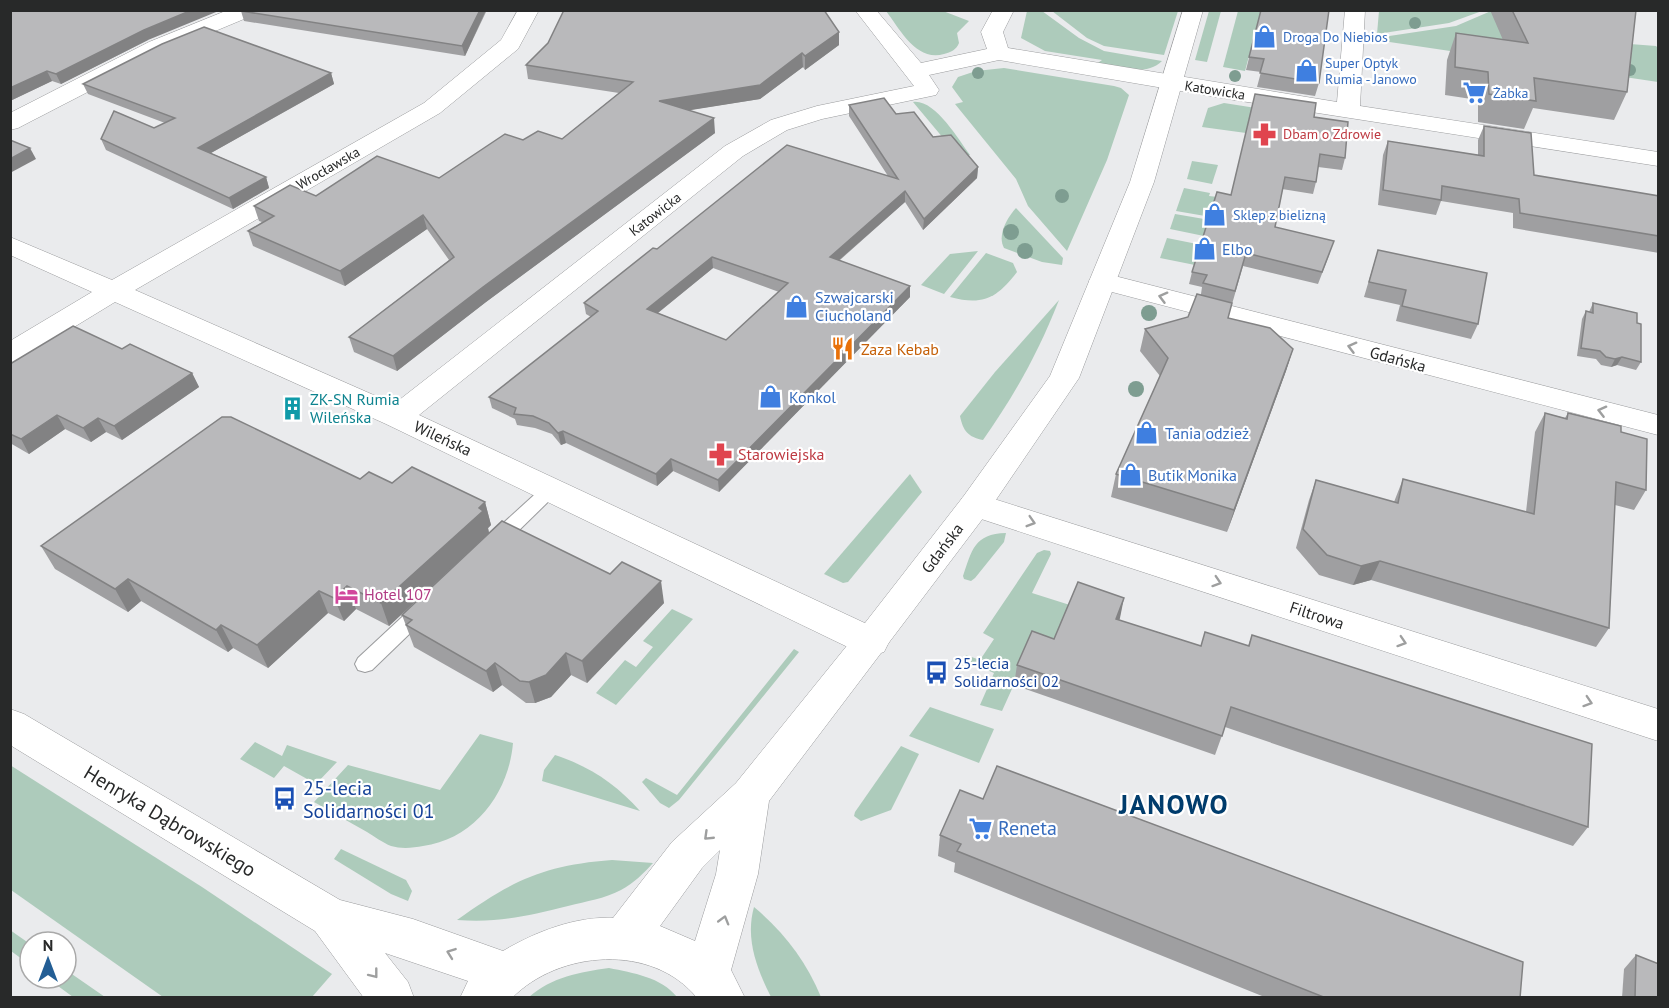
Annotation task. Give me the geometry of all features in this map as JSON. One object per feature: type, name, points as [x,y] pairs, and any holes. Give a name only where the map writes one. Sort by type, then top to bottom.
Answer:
[{"type":"street","points":[[10,123],[136,58],[249,10]]},
{"type":"street","name":"Wrocławska","points":[[10,354],[116,290],[432,108],[510,44],[529,10]]},
{"type":"street","name":"Katowicka","points":[[398,417],[734,151],[779,125],[817,113],[928,90],[916,71],[865,10]]},
{"type":"street","points":[[999,53],[992,32],[1004,10]]},
{"type":"street","name":"Gdańska","points":[[625,938],[687,855],[750,795],[871,642],[975,505],[1065,378],[1142,182],[1193,10]]},
{"type":"street","points":[[1348,111],[1355,10]]},
{"type":"street","name":"Katowicka","points":[[916,71],[999,53],[1172,83],[1659,159]]},
{"type":"street","name":"Wileńska","points":[[10,245],[116,290],[398,417],[871,642]]},
{"type":"street","name":"Gdańska","points":[[1103,281],[1659,425]]},
{"type":"street","name":"Filtrowa","points":[[975,505],[1659,725]]},
{"type":"street","name":"Henryka Dąbrowskiego","points":[[10,725],[330,916],[413,940],[494,985]]},
{"type":"street","name":"Gdańska","points":[[715,987],[750,795]]},
{"type":"street","name":"Henryka Dąbrowskiego","points":[[330,916],[392,998]]},
{"type":"street","points":[[494,985],[544,951],[585,939],[625,938],[670,950],[715,987]]},
{"type":"lane","points":[[478,558],[550,490]]},
{"type":"lane","points":[[365,664],[435,599]]},
{"type":"green space","points":[[886,11],[943,11],[969,21],[957,33],[959,43],[955,49],[934,55],[917,49],[903,35]]},
{"type":"green space","points":[[1027,11],[1042,11],[1079,38],[1104,51],[1162,61],[1148,69],[1130,70],[1095,65],[1102,60],[1045,51],[1021,38]]},
{"type":"green space","points":[[1052,11],[1178,11],[1164,55],[1104,46],[1087,38]]},
{"type":"green space","points":[[1209,11],[1221,11],[1207,62],[1195,60]]},
{"type":"green space","points":[[1238,11],[1261,11],[1245,71],[1223,67]]},
{"type":"green space","points":[[1379,11],[1482,11],[1449,23],[1377,34]]},
{"type":"green space","points":[[1491,11],[1604,42],[1656,46],[1658,48],[1658,82],[1376,40],[1376,38],[1456,26]]},
{"type":"green space","points":[[1004,68],[1114,86],[1121,88],[1129,95],[1107,160],[1067,251],[1028,206],[1016,179],[955,104],[963,102],[952,87],[958,77],[976,71]]},
{"type":"green space","points":[[913,102],[921,103],[938,113],[970,155],[959,157]]},
{"type":"green space","points":[[1224,103],[1275,111],[1249,119],[1246,133],[1202,127],[1208,108]]},
{"type":"green space","points":[[1192,161],[1218,165],[1212,184],[1187,179]]},
{"type":"green space","points":[[1184,188],[1210,193],[1209,196],[1218,197],[1211,217],[1176,211]]},
{"type":"green space","points":[[1016,208],[1063,258],[1062,265],[1042,262],[1004,248],[1002,232]]},
{"type":"green space","points":[[1175,214],[1210,220],[1204,236],[1170,229]]},
{"type":"green space","points":[[1167,238],[1202,245],[1195,265],[1160,258]]},
{"type":"green space","points":[[978,251],[944,294],[921,285],[950,254]]},
{"type":"green space","points":[[986,253],[1013,263],[1017,272],[1003,288],[988,298],[972,301],[950,297]]},
{"type":"green space","points":[[1059,300],[1043,338],[995,423],[983,440],[970,435],[963,426],[960,416],[995,372]]},
{"type":"green space","points":[[910,474],[922,492],[848,582],[843,583],[824,574]]},
{"type":"green space","points":[[1006,533],[1004,542],[975,578],[971,581],[964,579],[969,558],[976,545],[987,536]]},
{"type":"green space","points":[[1044,550],[1050,551],[1051,554],[1032,593],[1073,606],[1050,659],[1029,651],[1002,711],[980,705],[994,673],[963,660],[966,655],[980,660],[994,639],[983,633],[1037,553]]},
{"type":"green space","points":[[672,609],[693,619],[616,705],[596,693],[625,660],[636,667],[653,647],[643,641]]},
{"type":"green space","points":[[794,649],[799,652],[679,800],[669,808],[660,803],[642,782],[646,778],[677,795]]},
{"type":"green space","points":[[930,707],[994,729],[979,763],[909,736]]},
{"type":"green space","points":[[480,734],[513,743],[505,779],[486,810],[473,823],[442,842],[411,848],[391,846],[314,802],[348,765],[440,790]]},
{"type":"green space","points":[[255,742],[282,756],[287,745],[337,762],[316,784],[284,766],[274,778],[240,759]]},
{"type":"green space","points":[[901,746],[919,754],[891,810],[861,821],[854,816],[855,812]]},
{"type":"green space","points":[[555,755],[601,777],[621,792],[640,811],[542,781],[544,770]]},
{"type":"green space","points":[[10,765],[202,887],[332,974],[312,997],[163,997],[78,937],[78,930],[68,930],[11,890]]},
{"type":"green space","points":[[341,849],[406,880],[412,891],[408,901],[391,894],[334,859]]},
{"type":"green space","points":[[612,860],[653,863],[630,884],[602,898],[513,918],[457,920],[494,895],[529,877],[567,866]]},
{"type":"green space","points":[[754,907],[793,948],[821,997],[771,997],[754,954],[751,931]]},
{"type":"green space","points":[[10,930],[18,936],[18,956],[11,951]]},
{"type":"green space","points":[[609,968],[655,980],[677,997],[529,997],[557,980]]},
{"type":"green space","points":[[78,978],[105,997],[73,997],[63,990],[78,990]]},
{"type":"building","points":[[10,10],[192,10],[144,30],[56,74],[47,71],[10,88]]},
{"type":"building","points":[[480,10],[462,46],[241,11]]},
{"type":"building","points":[[564,10],[824,10],[839,32],[805,56],[802,53],[760,85],[659,101],[714,118],[483,287],[393,356],[349,337],[454,257],[423,215],[340,271],[248,231],[274,216],[254,206],[290,185],[316,196],[377,156],[439,178],[505,134],[523,140],[538,131],[562,139],[633,82],[526,65],[548,43]]},
{"type":"building","points":[[1261,10],[1329,10],[1319,83],[1260,73],[1264,59],[1249,57]]},
{"type":"building","points":[[1512,10],[1636,10],[1627,92],[1534,78],[1536,101],[1489,94],[1488,72],[1455,67],[1456,33],[1528,43]]},
{"type":"building","points":[[204,27],[331,73],[198,148],[266,177],[229,198],[101,139],[114,111],[154,128],[175,118],[83,84],[162,44]]},
{"type":"building","points":[[1255,94],[1316,103],[1314,117],[1348,122],[1345,158],[1320,154],[1316,182],[1285,177],[1275,227],[1334,241],[1322,272],[1246,253],[1235,291],[1203,283],[1207,275],[1192,272],[1217,192],[1231,195]]},
{"type":"building","points":[[884,98],[896,114],[914,112],[933,137],[951,135],[978,167],[924,219],[905,191],[830,257],[910,286],[718,480],[671,459],[656,474],[563,431],[558,433],[549,423],[533,416],[514,414],[516,408],[489,397],[598,311],[584,303],[653,248],[657,249],[787,145],[898,179],[849,105]],"holes":[[[712,257],[788,283],[726,340],[647,309]]]},
{"type":"building","points":[[1484,126],[1531,133],[1534,175],[1659,196],[1659,236],[1520,213],[1519,199],[1442,186],[1441,200],[1383,190],[1388,141],[1484,156]]},
{"type":"building","points":[[10,140],[30,148],[10,159]]},
{"type":"building","points":[[1378,250],[1487,273],[1478,324],[1402,306],[1406,290],[1369,282]]},
{"type":"building","points":[[1197,294],[1232,303],[1228,318],[1270,328],[1293,349],[1234,510],[1116,474],[1168,358],[1145,329],[1188,317]]},
{"type":"building","points":[[1593,303],[1637,313],[1637,323],[1641,324],[1641,362],[1622,357],[1615,359],[1606,357],[1600,351],[1581,348],[1586,311],[1593,313]]},
{"type":"building","points":[[73,326],[122,349],[130,344],[192,373],[114,426],[98,418],[83,428],[57,415],[21,439],[10,434],[10,364]]},
{"type":"building","points":[[1545,413],[1567,419],[1568,413],[1621,426],[1621,432],[1647,439],[1646,490],[1616,482],[1609,628],[1380,561],[1361,566],[1327,555],[1303,529],[1316,480],[1398,503],[1403,479],[1534,514]]},
{"type":"building","points":[[222,417],[231,417],[360,479],[369,472],[392,483],[412,467],[485,502],[479,508],[483,511],[381,603],[347,586],[334,598],[319,591],[257,645],[221,625],[216,630],[128,579],[115,589],[41,546]]},
{"type":"building","points":[[502,521],[610,574],[622,562],[661,581],[582,661],[566,653],[546,675],[529,682],[520,681],[495,663],[486,671],[406,625],[412,620],[402,615]]},
{"type":"building","points":[[1078,582],[1124,598],[1116,619],[1201,646],[1205,632],[1249,646],[1252,635],[1592,744],[1588,827],[1231,707],[1222,736],[1017,665],[1032,631],[1054,639]]},
{"type":"building","points":[[997,766],[1523,962],[1520,998],[1326,998],[957,851],[961,844],[940,835],[960,790],[983,799]]},
{"type":"building","points":[[1636,955],[1659,964],[1659,998],[1635,998]]},
{"type":"place","name":"Droga Do Niebios","points":[[1265,37]]},
{"type":"place","name":"Super Optyk Rumia - Janowo","points":[[1307,71]]},
{"type":"place","name":"Żabka","points":[[1475,93]]},
{"type":"place","name":"Dbam o Zdrowie","points":[[1265,134]]},
{"type":"place","name":"Sklep z bielizną","points":[[1215,215]]},
{"type":"place","name":"Elbo","points":[[1204,249]]},
{"type":"place","name":"Szwajcarski Ciucholand","points":[[797,306]]},
{"type":"place","name":"Zaza Kebab","points":[[843,349]]},
{"type":"place","name":"Konkol","points":[[771,397]]},
{"type":"place","name":"ZK-SN Rumia Wileńska","points":[[292,408]]},
{"type":"place","name":"Tania odzież","points":[[1147,433]]},
{"type":"place","name":"Starowiejska","points":[[720,454]]},
{"type":"place","name":"Butik Monika","points":[[1130,475]]},
{"type":"place","name":"Hotel 107","points":[[346,594]]},
{"type":"place","name":"25-lecia Solidarności 02","points":[[936,672]]},
{"type":"place","name":"25-lecia Solidarności 01","points":[[285,799]]},
{"type":"place","name":"Reneta","points":[[980,828]]},
{"type":"district","name":"JANOWO","points":[[1174,804]]}]
